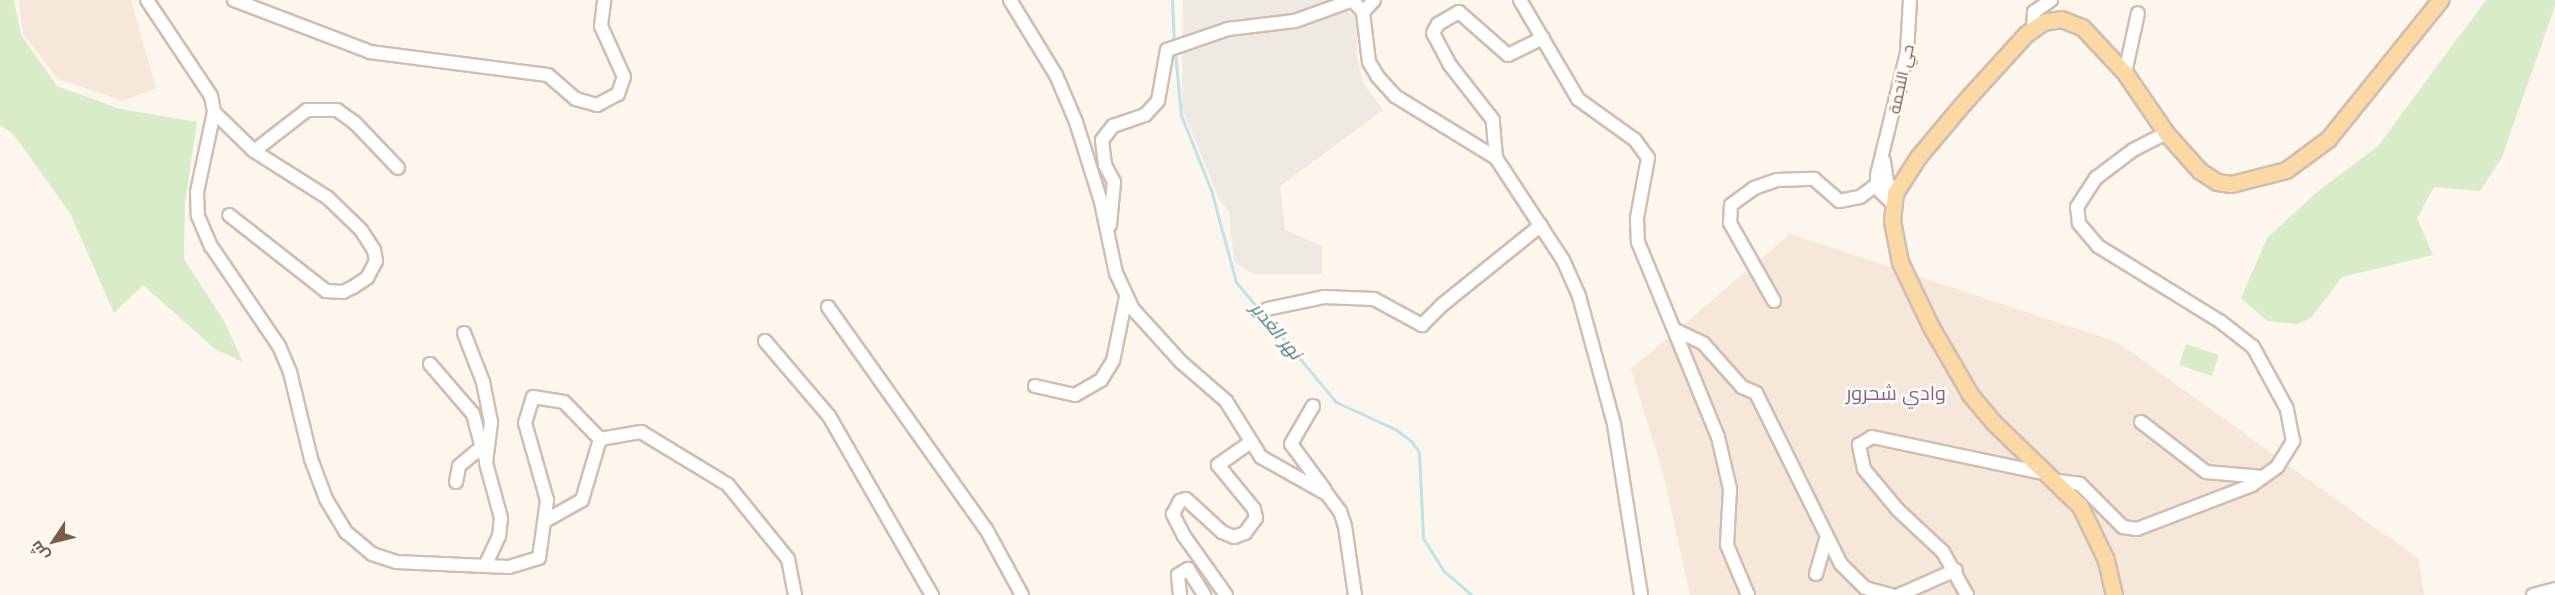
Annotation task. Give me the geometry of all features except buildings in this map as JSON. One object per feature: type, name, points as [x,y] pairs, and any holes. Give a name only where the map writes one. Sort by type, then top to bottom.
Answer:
[{"type":"main road","points":[[2114,595],[2095,533],[2080,506],[2054,478],[1994,423],[1948,356],[1900,262],[1893,198],[1918,157],[1958,110],[2033,30],[2051,20],[2073,22],[2091,35],[2125,73],[2166,133],[2200,171],[2217,182],[2251,182],[2286,170],[2328,139],[2440,0]]},
{"type":"street","points":[[147,0],[206,84],[214,112],[201,168],[198,216],[211,246],[279,346],[290,372],[311,459],[334,515],[354,541],[388,560],[509,567],[539,558],[547,520],[547,500],[525,423],[533,397],[564,402],[600,439]]},
{"type":"street","points":[[234,0],[369,52],[548,75],[576,99],[597,105],[618,94],[624,77],[601,26],[604,0]]},
{"type":"street","points":[[1010,0],[1060,84],[1093,172],[1109,234],[1116,273],[1126,297],[1161,341],[1226,401],[1249,443],[1261,457],[1327,494]]},
{"type":"street","points":[[1109,234],[1114,182],[1105,165],[1102,140],[1113,126],[1145,115],[1158,100],[1164,55],[1176,46],[1228,29],[1295,21],[1353,0],[1363,12],[1369,62],[1378,77],[1395,96],[1497,158]]},
{"type":"street","points":[[1363,12],[1374,0]]},
{"type":"street","points":[[1520,0],[1578,99],[1635,140],[1648,158],[1637,218],[1638,242],[1718,437],[1730,489],[1727,545],[1748,595]]},
{"type":"street","name":"حي النجمة","points":[[1876,185],[1907,53],[1910,0]]},
{"type":"street","points":[[2033,30],[2034,12],[2051,0]]},
{"type":"street","points":[[1543,38],[1508,55],[1459,12],[1438,24],[1433,33],[1450,65],[1490,114],[1497,158],[1563,260],[1593,345],[1614,424],[1641,595]]},
{"type":"street","points":[[2125,73],[2138,13]]},
{"type":"street","points":[[254,151],[302,113],[336,110],[355,123],[398,168]]},
{"type":"street","points":[[214,112],[254,151],[328,198],[361,230],[376,256],[373,270],[353,287],[343,292],[326,291],[229,215]]},
{"type":"street","points":[[1968,595],[1956,570],[1864,469],[1859,451],[1863,439],[1872,437],[1904,442],[2080,484],[2129,530],[2240,491],[2264,477],[2288,454],[2293,441],[2287,409],[2265,362],[2253,347],[2221,322],[2098,246],[2079,223],[2077,207],[2096,178],[2133,150],[2166,133]]},
{"type":"street","points":[[1883,157],[1887,183],[1893,198]]},
{"type":"street","points":[[1774,301],[1730,223],[1731,205],[1754,188],[1785,178],[1814,179],[1831,198],[1839,201],[1860,197],[1876,185],[1893,198]]},
{"type":"street","points":[[1267,309],[1324,297],[1374,299],[1422,325],[1442,305],[1541,225]]},
{"type":"street","points":[[1035,386],[1075,395],[1101,380],[1113,361],[1126,297]]},
{"type":"street","points":[[828,307],[986,529],[1022,595]]},
{"type":"street","points":[[1675,330],[1703,343],[1742,387],[1762,401],[1826,540],[1852,577],[1865,588],[1891,595]]},
{"type":"street","points":[[464,333],[483,382],[491,422],[486,463]]},
{"type":"street","points":[[765,341],[829,416],[932,595]]},
{"type":"street","points":[[430,364],[473,414],[482,447],[501,518],[499,536],[485,566]]},
{"type":"street","points":[[1313,406],[1291,444],[1340,511],[1345,526],[1355,595]]},
{"type":"street","points":[[2141,422],[2206,472],[2264,477]]},
{"type":"street","points":[[600,439],[641,432],[728,485],[788,559],[795,595]]},
{"type":"street","points":[[547,520],[582,500],[600,439]]},
{"type":"street","points":[[1226,595],[1184,536],[1173,514],[1180,501],[1186,499],[1222,531],[1234,537],[1245,533],[1256,518],[1254,509],[1218,465],[1249,443]]},
{"type":"street","points":[[456,482],[459,466],[482,447]]},
{"type":"street","points":[[1816,574],[1826,540]]},
{"type":"street","points":[[1180,595],[1178,575],[1188,569],[1204,595]]},
{"type":"street","points":[[1899,595],[1956,570]]},
{"type":"street","points":[[2533,595],[2555,589]]},
{"type":"shaded area","points":[[19,0],[131,0],[156,88],[123,101],[58,79],[23,34]]},
{"type":"shaded area","points":[[1183,0],[1330,0],[1357,18],[1357,57],[1363,83],[1383,110],[1280,186],[1285,230],[1322,246],[1322,274],[1253,274],[1234,262],[1229,212],[1220,201],[1182,109]]},
{"type":"shaded area","points":[[1790,234],[2117,342],[2419,559],[2424,595],[1690,595],[1663,473],[1631,369]]},
{"type":"green space","points":[[0,0],[14,0],[21,35],[57,86],[120,109],[197,122],[185,203],[184,259],[224,321],[243,362],[215,349],[143,285],[114,313],[70,213],[14,135],[0,125]]},
{"type":"green space","points":[[2486,0],[2555,0],[2555,6],[2502,157],[2480,191],[2434,187],[2417,218],[2433,255],[2342,277],[2311,318],[2297,324],[2267,321],[2241,298],[2267,238],[2318,191],[2378,146]]},
{"type":"green space","points":[[2186,344],[2219,355],[2212,376],[2179,365]]},
{"type":"waterway","name":"نهر الغدير","points":[[1172,0],[1174,45]]},
{"type":"waterway","name":"نهر الغدير","points":[[1175,52],[1181,115],[1211,190],[1236,282],[1336,402],[1395,429],[1411,441],[1419,452],[1423,538],[1444,571],[1472,595]]},
{"type":"district","name":"وادي شحرور","points":[[1896,393]]}]
